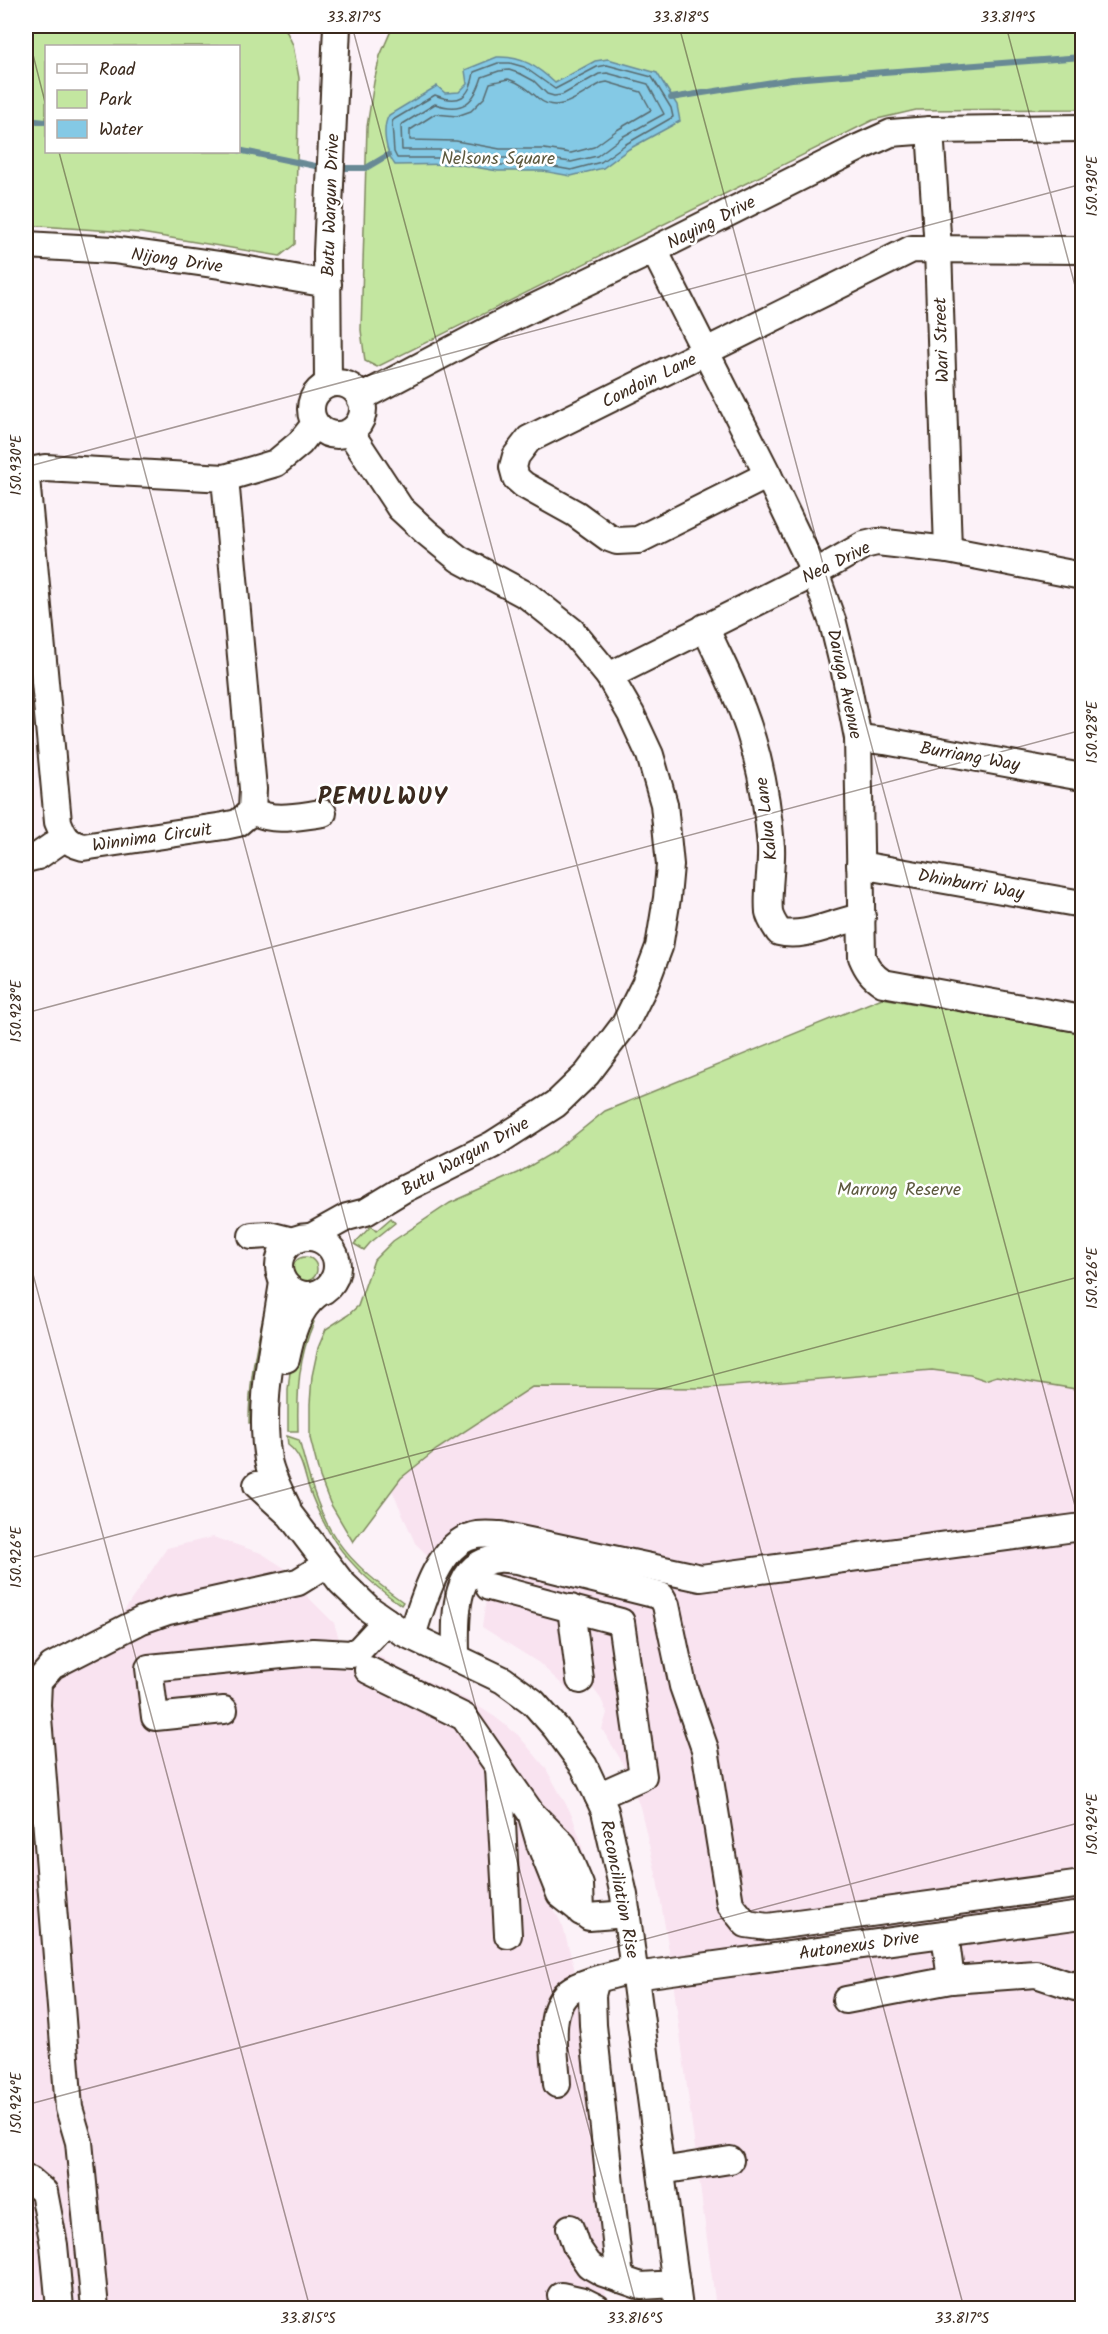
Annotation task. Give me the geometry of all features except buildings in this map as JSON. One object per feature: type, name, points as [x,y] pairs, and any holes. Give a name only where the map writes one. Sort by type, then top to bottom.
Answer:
[{"type":"street","name":"Butu Wargun Drive","points":[[328,384],[327,254],[337,26]]},
{"type":"street","name":"Naying Drive","points":[[360,398],[510,319],[860,147],[891,134],[930,130],[1083,128]]},
{"type":"street","name":"Wari Street","points":[[930,130],[938,249],[948,550]]},
{"type":"street","name":"Nijong Drive","points":[[26,245],[113,250],[220,265],[328,284]]},
{"type":"street","name":"Condoin Lane","points":[[768,475],[638,540],[628,542],[609,538],[576,514],[524,485],[516,478],[513,467],[516,456],[529,439],[912,249],[1083,250]]},
{"type":"street","name":"Daruga Avenue","points":[[654,250],[768,475],[815,573],[833,623],[858,738],[862,957],[874,978],[884,983],[1083,1019]]},
{"type":"street","points":[[328,384],[346,385],[355,390],[360,398],[361,417],[350,432],[331,434],[322,431],[315,424],[311,415],[314,397],[328,384]]},
{"type":"street","name":"Winnima Circuit","points":[[252,811],[238,823],[224,826],[84,847],[72,844],[64,838],[58,822],[26,478],[28,471],[45,468],[225,478],[276,463],[300,443],[315,424]]},
{"type":"street","name":"Butu Wargun Drive","points":[[281,1273],[281,1254],[302,1239],[347,1217],[366,1212],[404,1189],[492,1145],[556,1104],[587,1074],[625,1024],[645,984],[658,946],[668,898],[670,865],[664,804],[650,755],[631,714],[609,676],[572,631],[528,596],[459,559],[400,508],[350,432]]},
{"type":"street","points":[[225,478],[254,789],[252,811],[265,817],[279,819],[324,813]]},
{"type":"street","name":"Nea Drive","points":[[609,676],[815,573],[864,545],[877,542],[948,550],[1083,576]]},
{"type":"street","name":"Kalua Lane","points":[[705,627],[736,695],[752,737],[762,776],[769,812],[772,864],[769,913],[773,923],[779,932],[798,934],[843,920],[862,917]]},
{"type":"street","name":"Burriang Way","points":[[858,738],[1083,777]]},
{"type":"street","points":[[26,859],[38,856],[64,838]]},
{"type":"street","name":"Dhinburri Way","points":[[860,865],[1083,904]]},
{"type":"street","name":"Butu Wargun Drive","points":[[290,1515],[280,1475],[280,1394],[290,1340],[306,1303],[332,1282],[341,1245],[366,1212]]},
{"type":"street","points":[[317,1294],[298,1294],[289,1289],[281,1273],[252,1236],[269,1235],[302,1239],[328,1246],[334,1254],[336,1263]]},
{"type":"street","points":[[281,1273],[266,1390],[266,1425],[268,1460],[290,1515]]},
{"type":"street","name":"Reconciliation Rise","points":[[257,1485],[290,1515],[341,1582],[362,1603],[412,1636],[502,1680],[533,1702],[585,1766],[605,1811],[617,1855],[627,1914],[678,2296]]},
{"type":"street","points":[[412,1636],[440,1563],[453,1547],[473,1536],[501,1535],[701,1578],[1083,1527]]},
{"type":"street","points":[[456,1658],[456,1607],[466,1578],[479,1565],[497,1559],[517,1560],[661,1596],[666,1605],[683,1686],[705,1749],[730,1904],[746,1923],[768,1928],[1083,1884]]},
{"type":"street","points":[[95,2308],[79,2142],[69,2108],[37,1705],[38,1682],[52,1666],[142,1620],[168,1611],[298,1582],[327,1564]]},
{"type":"street","points":[[489,1587],[621,1622],[642,1776],[598,1796]]},
{"type":"street","points":[[571,1608],[580,1680]]},
{"type":"street","points":[[224,1710],[155,1717],[148,1668],[313,1652],[351,1654],[358,1650],[386,1620]]},
{"type":"street","points":[[368,1670],[464,1717],[531,1813],[540,1844],[560,1894],[590,1917],[627,1914]]},
{"type":"street","points":[[499,1768],[508,1935]]},
{"type":"street","name":"Autonexus Drive","points":[[557,2085],[554,2016],[563,1996],[575,1987],[596,1980],[1083,1915]]},
{"type":"street","points":[[945,1934],[951,1980]]},
{"type":"street","points":[[846,2000],[951,1980],[1036,1974],[1075,1987],[1083,1982]]},
{"type":"street","points":[[596,1980],[592,1995],[593,2025],[620,2279]]},
{"type":"street","points":[[661,2170],[730,2160]]},
{"type":"street","points":[[26,2180],[30,2180],[44,2192],[54,2245],[60,2308]]},
{"type":"street","points":[[570,2228],[576,2246],[589,2265],[640,2286],[678,2296]]},
{"type":"street","points":[[561,2296],[583,2301],[597,2308]]},
{"type":"shaded area","points":[[932,1370],[970,1375],[985,1380],[997,1376],[1082,1390],[1082,2308],[716,2308],[669,1950],[656,1874],[640,1807],[621,1760],[602,1729],[607,1713],[592,1687],[569,1691],[539,1663],[482,1627],[485,1589],[428,1556],[415,1543],[392,1490],[401,1478],[436,1450],[532,1387],[707,1388]]},
{"type":"shaded area","points":[[213,1537],[261,1553],[286,1569],[306,1595],[334,1623],[341,1645],[343,1670],[376,1654],[401,1669],[470,1701],[495,1717],[518,1735],[545,1767],[572,1815],[589,1879],[549,1899],[563,1927],[574,1967],[607,2308],[26,2308],[26,1996],[31,2075],[26,1948],[26,1670],[86,1639],[119,1618],[167,1548]]},
{"type":"green space","points":[[26,26],[284,26],[293,45],[299,78],[295,244],[280,256],[141,233],[26,225]]},
{"type":"green space","name":"Nelsons Square","points":[[393,26],[1082,26],[1082,109],[916,110],[873,120],[377,367],[365,361],[361,330],[367,127],[380,56]]},
{"type":"green space","name":"Marrong Reserve","points":[[882,998],[1082,1033],[1082,1390],[997,1376],[985,1380],[970,1375],[932,1370],[707,1388],[532,1387],[436,1450],[401,1478],[353,1542],[330,1503],[320,1477],[310,1438],[312,1376],[318,1348],[326,1329],[358,1306],[374,1260],[393,1241],[450,1203],[518,1173],[554,1152],[605,1111]]},
{"type":"green space","points":[[391,1218],[395,1223],[364,1250],[354,1244],[371,1226],[376,1231]]},
{"type":"green space","points":[[305,1257],[314,1260],[317,1269],[314,1278],[305,1281],[296,1278],[293,1269],[296,1260]]},
{"type":"green space","points":[[274,1306],[260,1422],[249,1423],[252,1379],[262,1322],[265,1308]]},
{"type":"green space","points":[[306,1318],[314,1322],[305,1349],[300,1375],[298,1431],[288,1431],[288,1390],[291,1363]]},
{"type":"green space","points":[[287,1436],[299,1440],[316,1498],[338,1542],[363,1570],[403,1602],[401,1605],[361,1573],[336,1543],[315,1503],[299,1458],[288,1445]]},
{"type":"water","points":[[497,57],[514,58],[529,64],[555,83],[595,61],[608,59],[657,73],[677,105],[680,121],[629,149],[603,168],[571,176],[543,171],[498,171],[456,164],[395,165],[386,141],[385,127],[389,115],[437,86],[445,93],[459,92],[467,84],[465,70]]},
{"type":"waterway","points":[[671,98],[792,79],[1082,57]]},
{"type":"waterway","points":[[26,120],[45,122]]},
{"type":"waterway","points":[[240,150],[325,168]]},
{"type":"waterway","points":[[338,168],[366,168],[388,155]]},
{"type":"district","name":"PEMULWUY","points":[[383,796]]}]
